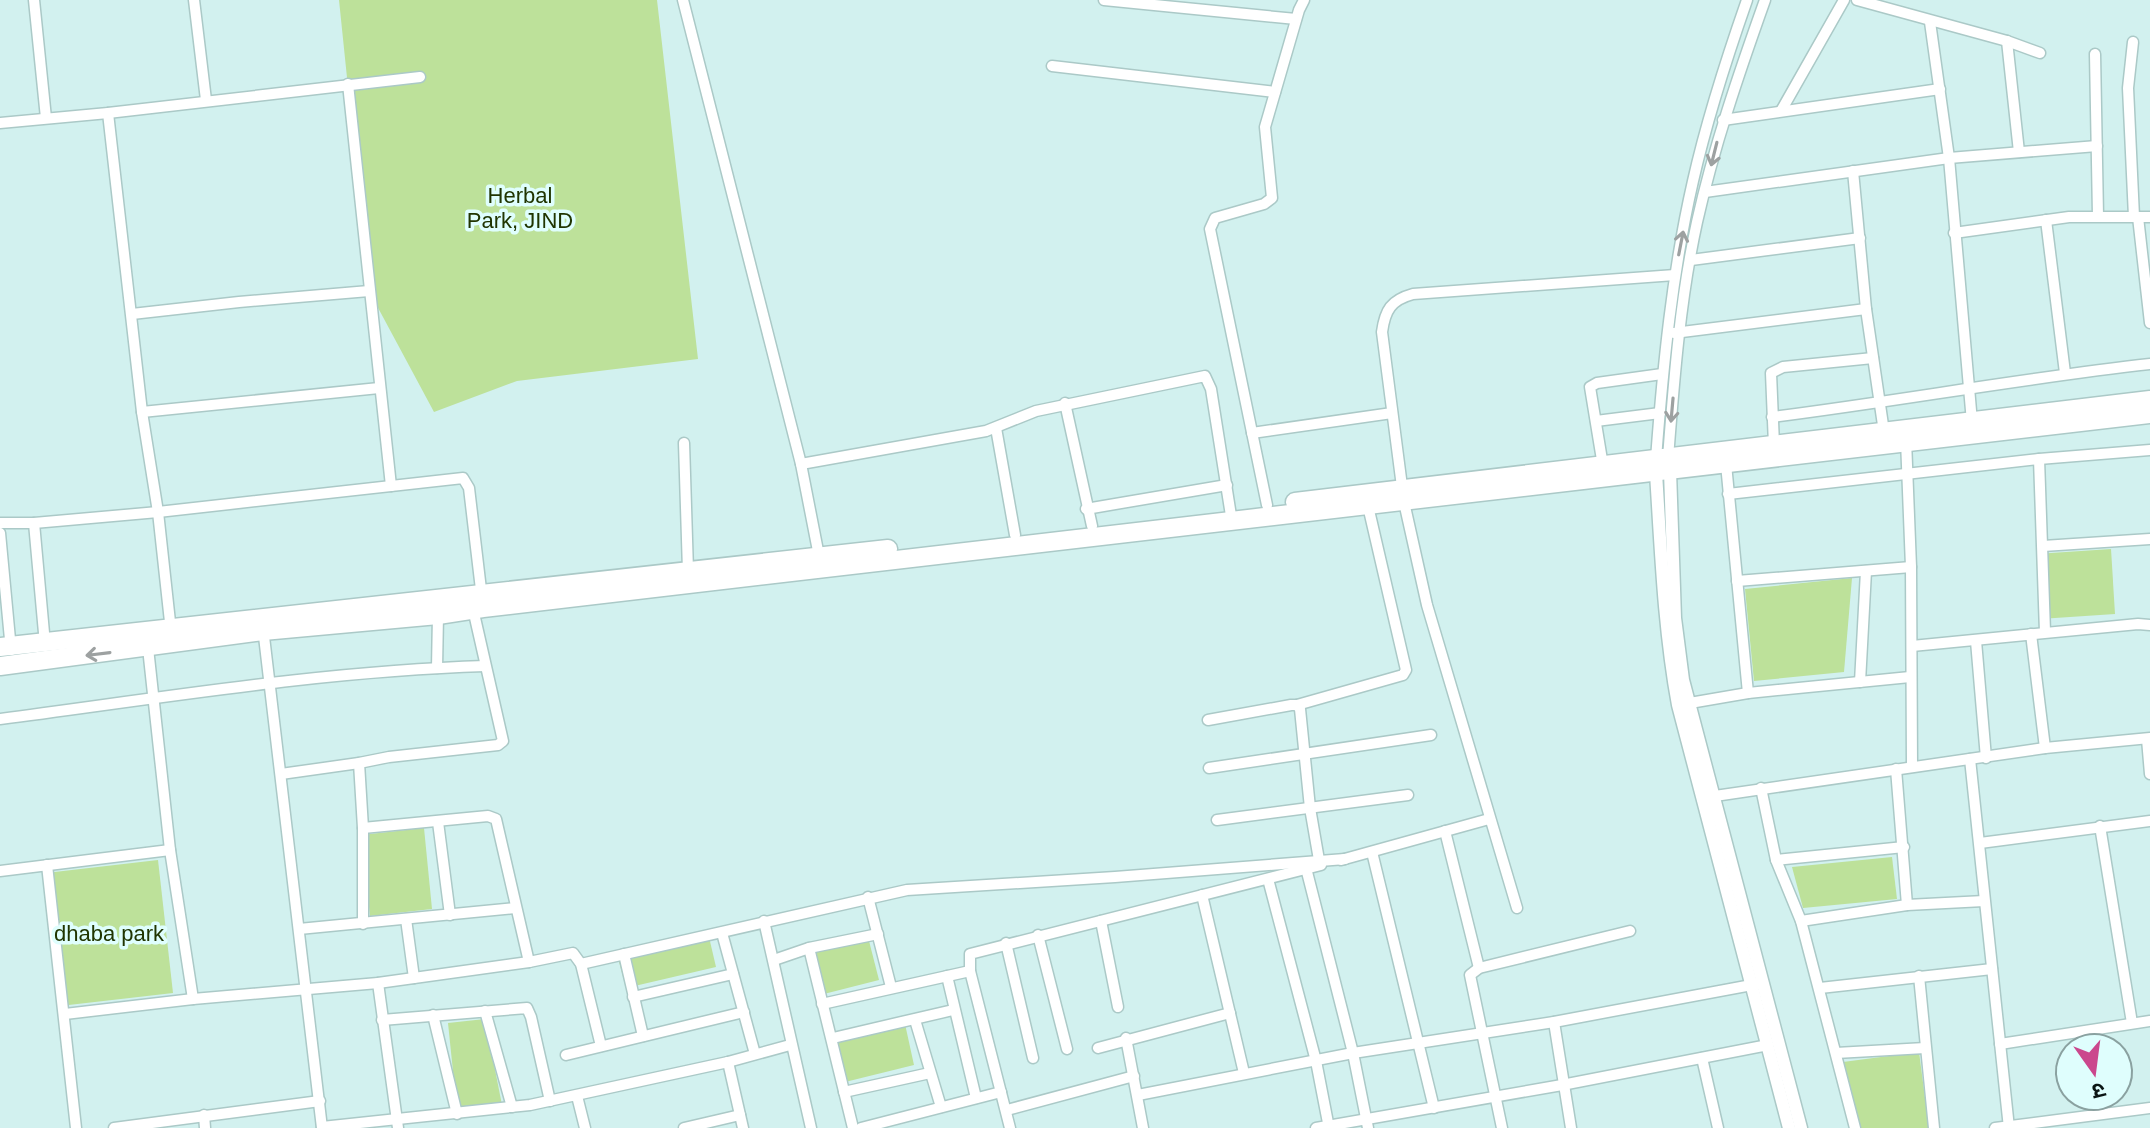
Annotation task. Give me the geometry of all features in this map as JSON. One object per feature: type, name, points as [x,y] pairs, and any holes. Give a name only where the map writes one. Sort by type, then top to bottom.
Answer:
[{"type":"highway","points":[[6,656],[45,644],[172,637],[1231,516],[1368,506],[1403,496],[1603,466],[1726,464],[1906,436],[1972,422],[2150,400]]},
{"type":"highway","points":[[263,625],[438,615],[479,604],[688,571],[1015,535],[1089,518],[1231,516],[1267,505],[1403,496],[1662,465],[1774,445],[1884,432],[1906,436],[2150,414]]},
{"type":"highway","points":[[6,656],[148,648],[172,637]]},
{"type":"street","points":[[34,0],[46,118]]},
{"type":"street","points":[[194,0],[206,100]]},
{"type":"street","points":[[683,0],[801,464],[819,556]]},
{"type":"street","points":[[1104,0],[1296,19]]},
{"type":"street","points":[[1267,505],[1210,229],[1215,218],[1264,204],[1272,198],[1265,135],[1296,19],[1304,0]]},
{"type":"street","points":[[1747,0],[1725,63],[1693,181],[1675,275],[1662,374],[1662,465],[1683,704],[1758,984],[1801,1128]]},
{"type":"street","points":[[1662,465],[1691,260],[1705,192],[1723,120],[1765,0]]},
{"type":"street","points":[[1781,111],[1844,0]]},
{"type":"street","points":[[1857,0],[2040,53]]},
{"type":"street","points":[[1930,22],[1949,158],[1972,422]]},
{"type":"street","points":[[2007,41],[2019,152]]},
{"type":"street","points":[[2133,42],[2128,88],[2136,217],[2150,323]]},
{"type":"street","points":[[2095,54],[2098,216]]},
{"type":"street","points":[[1725,63],[1741,67]]},
{"type":"street","points":[[1052,66],[1275,92]]},
{"type":"street","points":[[0,123],[420,77]]},
{"type":"street","points":[[348,84],[391,486]]},
{"type":"street","points":[[1723,120],[1940,89]]},
{"type":"street","points":[[108,113],[142,412],[158,512],[172,637]]},
{"type":"street","points":[[1705,192],[1949,158],[2097,146]]},
{"type":"street","points":[[1853,171],[1866,309],[1884,432]]},
{"type":"street","points":[[1954,233],[2046,220],[2098,216],[2150,217]]},
{"type":"street","points":[[2046,220],[2065,373]]},
{"type":"street","points":[[1691,260],[1860,238]]},
{"type":"street","points":[[1517,908],[1427,605],[1403,496],[1382,332],[1388,306],[1399,297],[1413,294],[1675,275]]},
{"type":"street","points":[[132,314],[369,291]]},
{"type":"street","points":[[1667,332],[1680,333],[1866,309]]},
{"type":"street","points":[[1774,445],[1771,373],[1776,369],[1873,358]]},
{"type":"street","points":[[1772,417],[2065,373],[2150,364]]},
{"type":"street","points":[[1603,466],[1590,387],[1662,374]]},
{"type":"street","points":[[801,464],[996,428],[1026,413],[1065,403],[1205,376],[1211,389],[1231,516]]},
{"type":"street","points":[[142,412],[379,388]]},
{"type":"street","points":[[1065,403],[1089,518],[1227,485]]},
{"type":"street","points":[[1252,433],[1392,413]]},
{"type":"street","points":[[1596,421],[1660,413]]},
{"type":"street","points":[[996,428],[1015,535]]},
{"type":"street","points":[[1906,436],[1911,567],[1912,766]]},
{"type":"street","points":[[684,443],[688,571]]},
{"type":"street","points":[[1728,494],[2039,459],[2150,450]]},
{"type":"street","points":[[2039,459],[2045,632]]},
{"type":"street","points":[[1726,464],[1748,693]]},
{"type":"street","points":[[0,523],[158,512],[463,478],[467,482],[485,666],[503,741],[498,745],[389,757],[281,774]]},
{"type":"street","points":[[1208,720],[1297,705],[1403,675],[1406,670],[1368,506]]},
{"type":"street","points":[[34,523],[45,644]]},
{"type":"street","points":[[0,533],[6,656]]},
{"type":"street","points":[[2043,546],[2150,539]]},
{"type":"street","points":[[1737,581],[1911,567]]},
{"type":"street","points":[[1860,682],[1866,571]]},
{"type":"street","points":[[437,668],[438,615]]},
{"type":"street","points":[[263,625],[322,1127],[398,1123],[550,1101],[728,1062],[790,1045]]},
{"type":"street","points":[[1912,646],[2150,625]]},
{"type":"street","points":[[2031,634],[2045,748]]},
{"type":"street","points":[[1976,641],[1986,758]]},
{"type":"street","points":[[148,648],[170,850],[193,999]]},
{"type":"street","points":[[0,719],[268,685],[485,666]]},
{"type":"street","points":[[1683,704],[1748,693],[1910,677]]},
{"type":"street","points":[[1297,705],[1301,713],[1310,808],[1319,860]]},
{"type":"street","points":[[1209,768],[1431,735]]},
{"type":"street","points":[[1706,797],[2045,748],[2149,738],[2150,774]]},
{"type":"street","points":[[1970,759],[2008,1127]]},
{"type":"street","points":[[359,763],[363,924]]},
{"type":"street","points":[[1896,769],[1907,905]]},
{"type":"street","points":[[1761,788],[1776,860],[1801,921],[1855,1128]]},
{"type":"street","points":[[1217,820],[1408,795]]},
{"type":"street","points":[[363,828],[488,816],[496,819],[529,962]]},
{"type":"street","points":[[1010,1128],[970,971],[970,954],[1372,852],[1489,819]]},
{"type":"street","points":[[1980,843],[2150,821]]},
{"type":"street","points":[[438,822],[450,915]]},
{"type":"street","points":[[2100,826],[2132,1023]]},
{"type":"street","points":[[1445,831],[1479,968]]},
{"type":"street","points":[[1776,860],[1904,847]]},
{"type":"street","points":[[0,871],[170,850]]},
{"type":"street","points":[[1372,852],[1434,1108]]},
{"type":"street","points":[[581,964],[868,897],[933,887],[1345,859]]},
{"type":"street","points":[[47,865],[76,1128]]},
{"type":"street","points":[[1306,868],[1353,1053],[1367,1124]]},
{"type":"street","points":[[1268,879],[1316,1061],[1329,1127]]},
{"type":"street","points":[[1202,895],[1244,1073]]},
{"type":"street","points":[[868,897],[891,987]]},
{"type":"street","points":[[1801,921],[1907,905],[1984,901]]},
{"type":"street","points":[[299,929],[515,908]]},
{"type":"street","points":[[406,919],[414,978]]},
{"type":"street","points":[[764,921],[811,1128]]},
{"type":"street","points":[[1101,921],[1118,1007]]},
{"type":"street","points":[[1502,1128],[1470,975],[1479,968],[1630,931]]},
{"type":"street","points":[[722,933],[755,1054]]},
{"type":"street","points":[[774,960],[809,948],[878,934]]},
{"type":"street","points":[[1038,935],[1067,1049]]},
{"type":"street","points":[[1006,943],[1033,1058]]},
{"type":"street","points":[[809,948],[853,1128]]},
{"type":"street","points":[[65,1014],[378,983],[573,953],[581,964],[601,1046]]},
{"type":"street","points":[[624,954],[643,1036]]},
{"type":"street","points":[[1820,988],[1992,969]]},
{"type":"street","points":[[822,1004],[970,971]]},
{"type":"street","points":[[633,997],[733,974]]},
{"type":"street","points":[[947,976],[976,1098]]},
{"type":"street","points":[[1919,976],[1934,1128]]},
{"type":"street","points":[[378,983],[398,1123]]},
{"type":"street","points":[[1138,1095],[1353,1053],[1554,1022],[1758,984]]},
{"type":"street","points":[[1758,984],[1768,1045],[1789,1128]]},
{"type":"street","points":[[382,1020],[527,1008],[550,1101]]},
{"type":"street","points":[[833,1038],[953,1010]]},
{"type":"street","points":[[485,1011],[512,1107]]},
{"type":"street","points":[[566,1055],[744,1012]]},
{"type":"street","points":[[1098,1048],[1126,1038],[1230,1013]]},
{"type":"street","points":[[433,1015],[457,1114]]},
{"type":"street","points":[[915,1020],[941,1107]]},
{"type":"street","points":[[2000,1044],[2150,1021]]},
{"type":"street","points":[[1554,1022],[1571,1128]]},
{"type":"street","points":[[1126,1038],[1143,1128]]},
{"type":"street","points":[[1316,1128],[1367,1124],[1494,1096],[1768,1045]]},
{"type":"street","points":[[1836,1053],[1925,1048]]},
{"type":"street","points":[[1702,1058],[1718,1128]]},
{"type":"street","points":[[728,1062],[743,1128]]},
{"type":"street","points":[[844,1092],[930,1073]]},
{"type":"street","points":[[1007,1110],[1134,1076]]},
{"type":"street","points":[[861,1128],[1001,1092]]},
{"type":"street","points":[[577,1096],[585,1128]]},
{"type":"street","points":[[114,1128],[320,1101]]},
{"type":"street","points":[[1995,1128],[2150,1108]]},
{"type":"street","points":[[204,1115],[205,1128]]},
{"type":"street","points":[[684,1128],[740,1115]]},
{"type":"green space","name":"Herbal Park, JIND","points":[[339,0],[657,0],[698,359],[517,381],[434,412],[369,291]]},
{"type":"green space","points":[[2111,549],[2115,614],[2040,619],[2036,554]]},
{"type":"green space","points":[[1852,578],[1844,672],[1754,681],[1745,589]]},
{"type":"green space","points":[[424,828],[432,909],[370,916],[361,835]]},
{"type":"green space","points":[[1892,857],[1897,899],[1803,908],[1792,867]]},
{"type":"green space","name":"dhaba park","points":[[158,860],[173,993],[60,1006],[46,873]]},
{"type":"green space","points":[[709,937],[716,967],[626,988],[618,958]]},
{"type":"green space","points":[[868,937],[879,980],[816,996],[805,953]]},
{"type":"green space","points":[[485,1019],[502,1105],[457,1110],[448,1023]]},
{"type":"green space","points":[[905,1024],[914,1065],[841,1083],[831,1041]]},
{"type":"green space","points":[[1919,1052],[1929,1128],[1860,1128],[1843,1062]]}]
